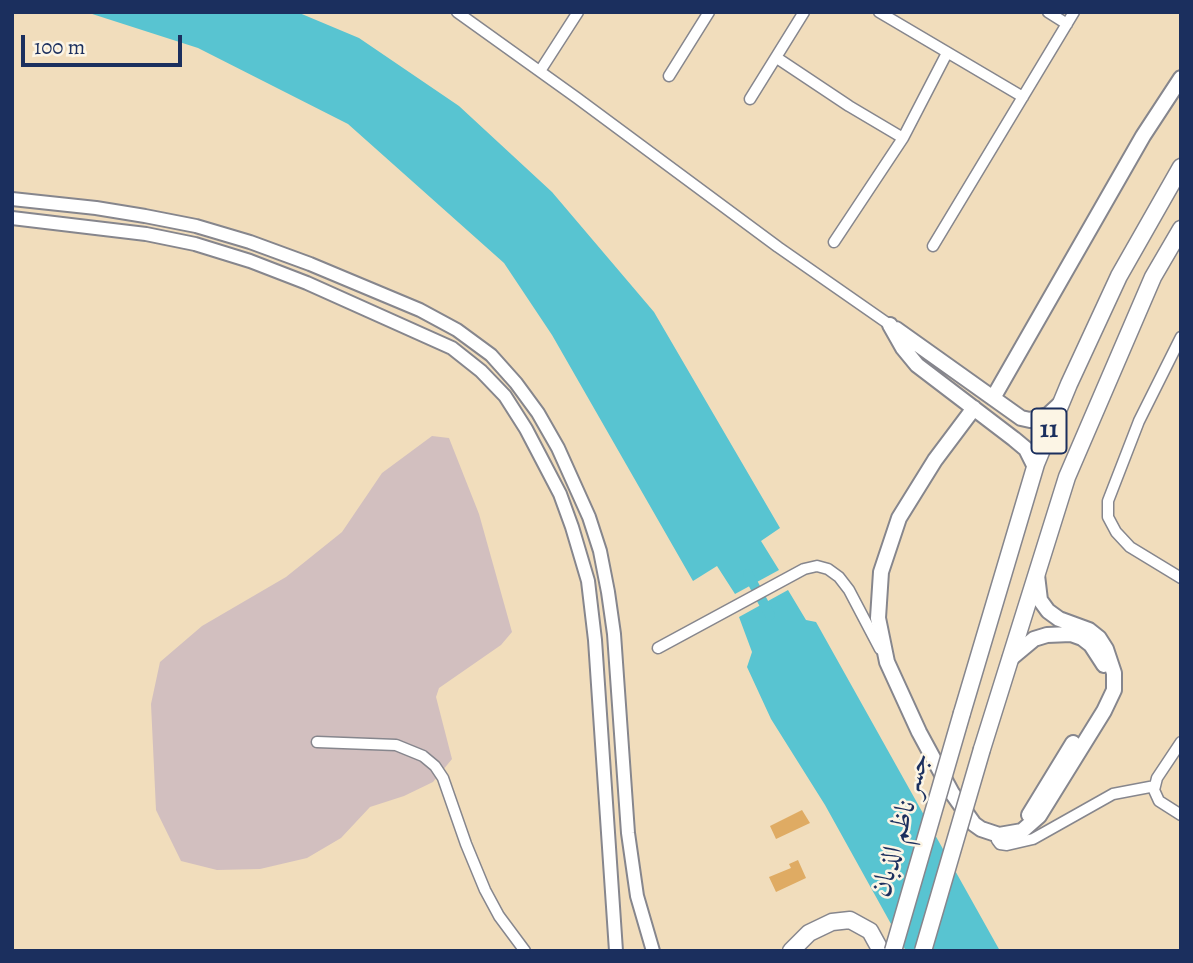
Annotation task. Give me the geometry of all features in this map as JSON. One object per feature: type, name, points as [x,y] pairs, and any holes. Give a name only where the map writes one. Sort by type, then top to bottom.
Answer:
[{"type":"highway","name":"11","points":[[1035,467],[1060,404],[1119,276],[1181,167]]},
{"type":"highway","name":"11","points":[[1007,663],[1067,477],[1153,277],[1181,229]]},
{"type":"highway","name":"جسر ناظم الذبان","points":[[892,951],[1035,467]]},
{"type":"highway","name":"جسر ناظم الذبان","points":[[923,951],[1007,663]]},
{"type":"highway","points":[[791,951],[809,933],[832,922],[850,920],[870,931],[881,951]]},
{"type":"main road","points":[[993,398],[1143,136],[1181,78]]},
{"type":"main road","points":[[890,324],[1027,421],[1031,432],[1023,441],[1014,439]]},
{"type":"main road","points":[[890,324],[903,348],[917,365],[1026,449],[1035,467]]},
{"type":"main road","points":[[1021,418],[1030,420],[1048,415],[1060,404]]},
{"type":"main road","points":[[974,408],[910,498],[899,518],[884,558],[878,603],[880,633],[887,662],[919,732],[952,793],[974,824],[981,829],[1004,835],[1022,831],[1039,816],[1104,711],[1114,690],[1114,673],[1106,649],[1089,630],[1059,619],[1048,611],[1040,600],[1037,573]]},
{"type":"main road","points":[[1004,835],[1031,813],[1090,716],[1104,687],[1106,674],[1098,653],[1083,638],[1071,634],[1047,635],[1034,639],[1019,649],[1007,663]]},
{"type":"street","points":[[457,12],[778,247],[890,324]]},
{"type":"street","points":[[540,71],[578,12]]},
{"type":"street","points":[[669,76],[709,12]]},
{"type":"street","points":[[750,99],[804,12]]},
{"type":"street","points":[[879,12],[1023,97]]},
{"type":"street","points":[[1048,12],[1067,24]]},
{"type":"street","points":[[933,246],[1074,12]]},
{"type":"street","points":[[834,242],[903,138],[947,53]]},
{"type":"street","points":[[777,58],[903,138]]},
{"type":"street","points":[[12,199],[96,208],[170,221],[218,232],[274,251],[359,284],[457,330],[491,355],[516,383],[538,413],[558,448],[589,517],[600,551],[614,634],[628,833],[637,896],[653,951]]},
{"type":"street","points":[[93,226],[96,208]]},
{"type":"street","points":[[12,218],[93,226],[195,244],[307,283],[452,348],[481,371],[505,396],[526,429],[560,494],[588,580],[594,629],[615,951]]},
{"type":"street","points":[[1181,337],[1139,421],[1108,501],[1108,517],[1116,533],[1130,547],[1181,578]]},
{"type":"street","points":[[659,648],[790,576],[817,566],[828,569],[839,577],[849,590],[887,662]]},
{"type":"street","points":[[317,742],[396,745],[424,756],[435,766],[443,778],[485,890],[499,916],[524,951]]},
{"type":"street","points":[[1181,742],[1157,778],[1154,790],[1159,801],[1181,815]]},
{"type":"street","points":[[1004,835],[997,840],[1000,844],[1032,839],[1113,794],[1155,786]]},
{"type":"shaded area","points":[[432,436],[449,438],[479,514],[512,632],[501,645],[439,688],[436,697],[452,759],[433,782],[404,796],[370,807],[341,838],[307,858],[260,869],[217,870],[181,861],[156,810],[151,704],[160,662],[202,626],[286,577],[342,532],[382,473]]},
{"type":"water","points":[[86,12],[297,12],[359,38],[459,106],[552,192],[654,312],[780,528],[761,541],[779,570],[735,594],[717,566],[693,581],[552,335],[504,263],[348,124],[198,48]]},
{"type":"water","points":[[788,590],[806,620],[816,622],[1000,951],[906,951],[825,805],[771,719],[747,667],[752,652],[739,617]]},
{"type":"building","points":[[802,810],[810,823],[776,839],[770,826]]},
{"type":"building","points":[[798,860],[806,878],[776,892],[769,877],[791,868],[789,864]]},
{"type":"waterway","points":[[748,574],[770,615]]}]
